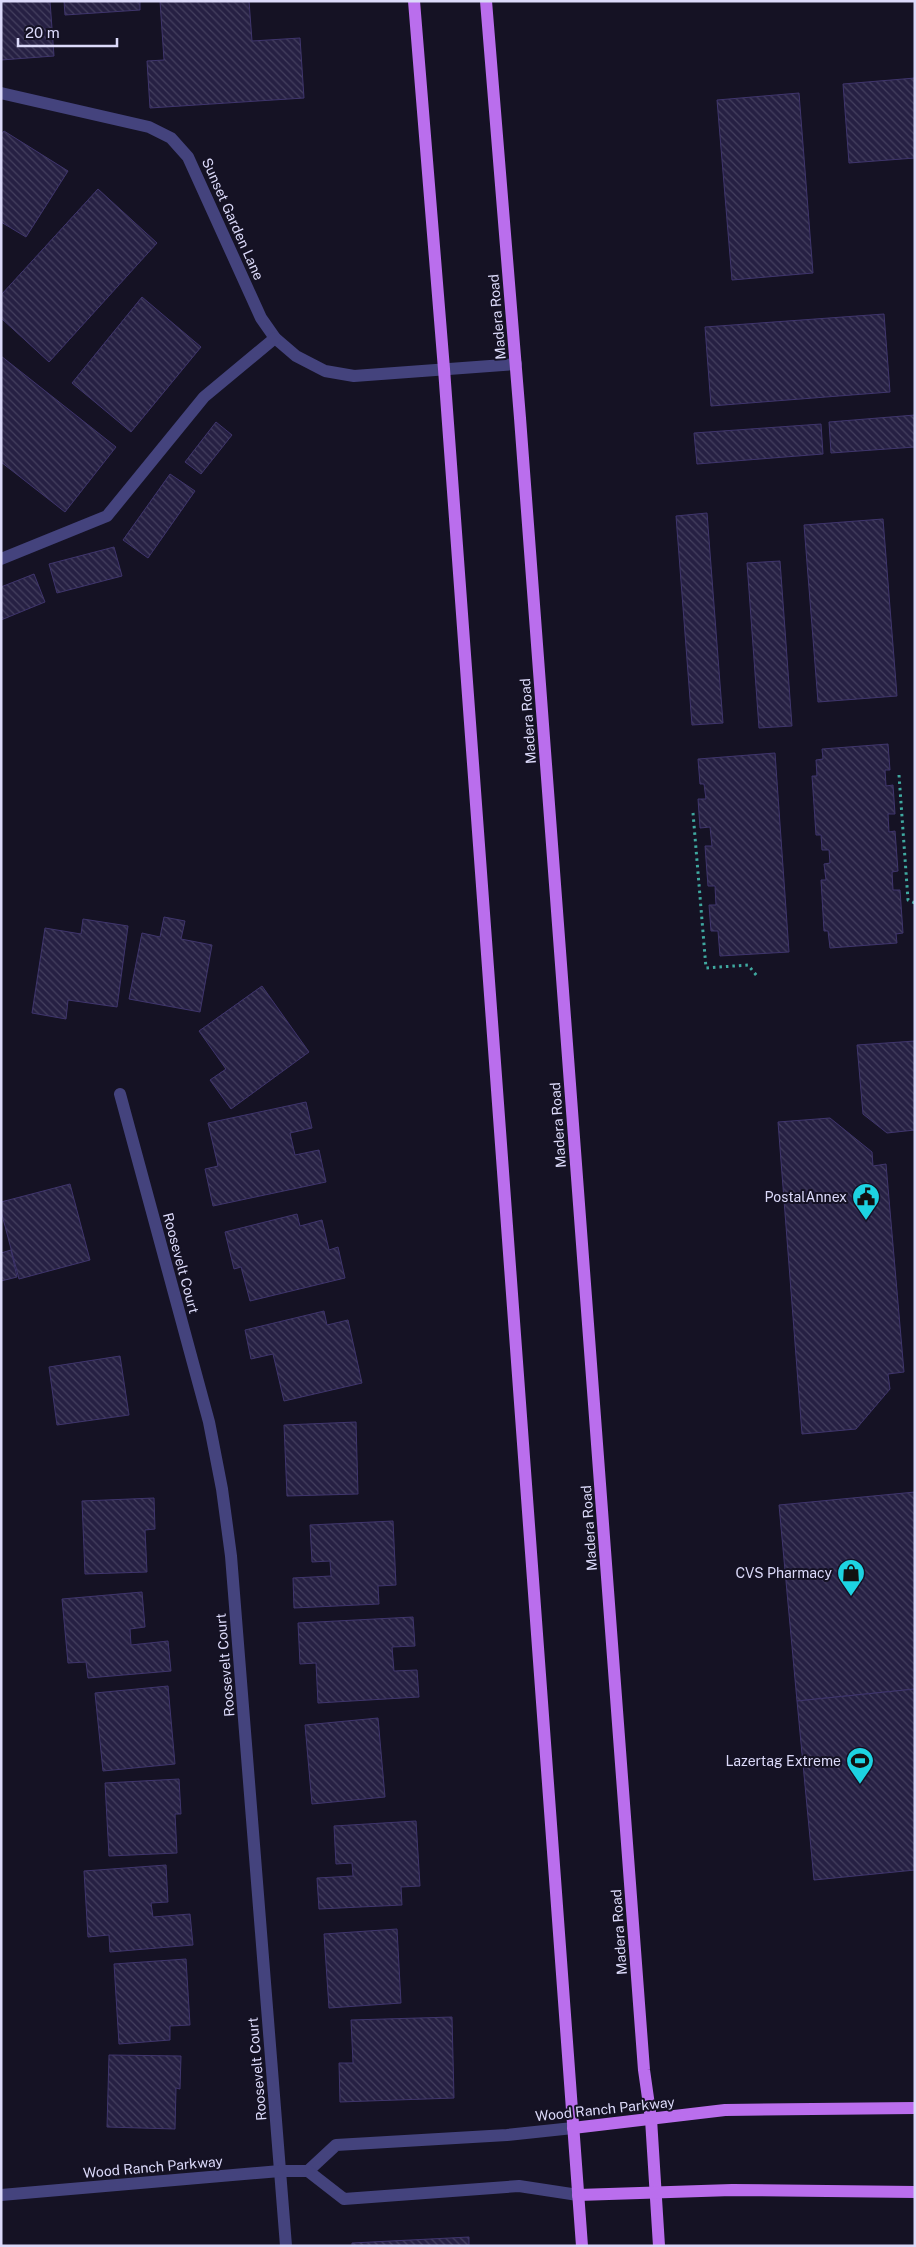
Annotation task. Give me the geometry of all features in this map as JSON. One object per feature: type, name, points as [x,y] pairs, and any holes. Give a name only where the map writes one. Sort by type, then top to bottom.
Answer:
[{"type":"main road","points":[[414,1],[444,369],[582,2246]]},
{"type":"main road","name":"Madera Road","points":[[486,1],[516,364],[644,2070],[651,2119],[654,2192],[659,2246]]},
{"type":"main road","name":"Wood Ranch Parkway","points":[[573,2128],[725,2110],[915,2108]]},
{"type":"main road","points":[[578,2195],[732,2190],[915,2192]]},
{"type":"street","name":"Sunset Garden Lane","points":[[1,93],[149,127],[171,138],[188,156],[259,313],[275,338],[296,356],[325,371],[354,376],[516,364]]},
{"type":"street","points":[[1,559],[107,516],[204,397],[275,338]]},
{"type":"street","name":"Roosevelt Court","points":[[120,1094],[209,1422],[222,1489],[231,1556],[286,2246]]},
{"type":"street","name":"Wood Ranch Parkway","points":[[1,2195],[308,2170],[336,2146],[507,2135],[573,2128]]},
{"type":"street","points":[[308,2170],[344,2199],[520,2186],[578,2195]]},
{"type":"path","points":[[898,775],[908,900],[915,903]]},
{"type":"path","points":[[693,813],[706,968],[748,965],[757,976]]},
{"type":"building","points":[[1,1],[50,1],[54,56],[1,60]]},
{"type":"building","points":[[64,1],[140,1],[140,10],[65,15]]},
{"type":"building","points":[[160,1],[249,1],[252,41],[300,38],[304,98],[150,108],[147,61],[164,60]]},
{"type":"building","points":[[915,78],[915,158],[849,163],[843,84]]},
{"type":"building","points":[[799,93],[813,273],[732,280],[717,100]]},
{"type":"building","points":[[4,131],[68,171],[26,237],[1,222],[1,135]]},
{"type":"building","points":[[98,189],[157,243],[49,362],[1,318],[1,295]]},
{"type":"building","points":[[142,297],[201,347],[131,432],[72,383]]},
{"type":"building","points":[[884,314],[890,392],[711,406],[705,327]]},
{"type":"building","points":[[1,356],[116,447],[65,512],[1,462]]},
{"type":"building","points":[[915,415],[915,447],[831,453],[829,422]]},
{"type":"building","points":[[216,422],[232,435],[201,474],[185,462]]},
{"type":"building","points":[[821,424],[823,454],[697,464],[694,433]]},
{"type":"building","points":[[170,474],[195,491],[148,558],[123,540]]},
{"type":"building","points":[[707,513],[723,723],[692,725],[676,516]]},
{"type":"building","points":[[883,519],[897,696],[818,702],[804,525]]},
{"type":"building","points":[[114,547],[122,576],[57,593],[49,564]]},
{"type":"building","points":[[780,561],[792,726],[759,728],[747,563]]},
{"type":"building","points":[[34,574],[45,602],[1,620],[1,587]]},
{"type":"building","points":[[888,744],[890,770],[885,770],[886,786],[893,785],[895,814],[888,814],[889,832],[895,831],[898,871],[892,872],[893,890],[900,890],[903,933],[896,934],[897,943],[830,948],[828,931],[824,931],[821,880],[826,880],[824,864],[830,863],[829,850],[822,850],[821,835],[816,835],[812,776],[817,776],[816,760],[823,759],[822,749]]},
{"type":"building","points":[[775,753],[789,952],[720,956],[718,931],[711,931],[709,905],[716,905],[715,886],[708,886],[705,846],[712,846],[710,827],[700,828],[698,799],[706,799],[704,784],[700,784],[698,759]]},
{"type":"building","points":[[164,917],[185,921],[181,939],[212,945],[200,1012],[129,999],[142,933],[160,937]]},
{"type":"building","points":[[83,919],[128,926],[117,1007],[68,1000],[66,1019],[32,1013],[45,928],[81,934]]},
{"type":"building","points":[[262,986],[309,1052],[231,1109],[210,1080],[226,1069],[199,1031]]},
{"type":"building","points":[[915,1041],[915,1130],[887,1133],[863,1114],[857,1045]]},
{"type":"building","points":[[306,1102],[312,1128],[290,1133],[295,1155],[319,1150],[326,1182],[213,1206],[205,1169],[218,1166],[208,1123]]},
{"type":"building","points":[[830,1118],[872,1152],[873,1166],[886,1164],[904,1372],[888,1374],[890,1389],[856,1429],[802,1434],[778,1122]]},
{"type":"building","points":[[70,1184],[90,1260],[19,1279],[1,1211],[1,1202]]},
{"type":"building","points":[[297,1214],[300,1226],[322,1220],[329,1250],[338,1247],[345,1278],[250,1301],[241,1267],[234,1269],[225,1232]]},
{"type":"building","points":[[11,1250],[17,1277],[1,1281],[1,1253]]},
{"type":"building","points":[[324,1311],[327,1325],[348,1320],[362,1383],[284,1401],[273,1354],[251,1359],[245,1330]]},
{"type":"building","points":[[120,1356],[129,1415],[57,1425],[49,1367]]},
{"type":"building","points":[[356,1422],[358,1494],[287,1496],[284,1425]]},
{"type":"building","name":"CVS Pharmacy","points":[[915,1492],[915,1689],[797,1701],[779,1505]]},
{"type":"building","points":[[154,1498],[155,1529],[145,1530],[147,1572],[85,1574],[82,1501]]},
{"type":"building","points":[[393,1521],[396,1585],[378,1586],[379,1604],[294,1608],[293,1578],[331,1576],[330,1561],[312,1562],[310,1525]]},
{"type":"building","points":[[142,1592],[145,1627],[130,1629],[131,1645],[168,1641],[171,1671],[88,1678],[86,1662],[68,1663],[62,1599]]},
{"type":"building","points":[[413,1617],[415,1646],[392,1647],[394,1671],[417,1670],[419,1697],[318,1703],[316,1663],[300,1664],[298,1623]]},
{"type":"building","points":[[168,1686],[175,1764],[103,1771],[95,1693]]},
{"type":"building","name":"Lazertag Extreme","points":[[915,1689],[915,1870],[814,1880],[797,1701]]},
{"type":"building","points":[[378,1718],[385,1797],[312,1804],[305,1725]]},
{"type":"building","points":[[179,1779],[181,1814],[175,1814],[177,1853],[109,1856],[105,1783]]},
{"type":"building","points":[[416,1821],[420,1886],[401,1887],[402,1905],[319,1909],[317,1878],[353,1876],[352,1863],[336,1864],[334,1826]]},
{"type":"building","points":[[166,1865],[168,1902],[151,1903],[153,1917],[190,1914],[193,1945],[110,1952],[109,1935],[88,1937],[84,1871]]},
{"type":"building","points":[[397,1929],[401,2003],[329,2008],[324,1934]]},
{"type":"building","points":[[186,1959],[190,2025],[170,2026],[170,2040],[119,2044],[114,1964]]},
{"type":"building","points":[[452,2017],[454,2098],[340,2102],[339,2063],[353,2063],[351,2020]]},
{"type":"building","points":[[109,2055],[181,2056],[180,2089],[176,2088],[175,2129],[107,2127]]},
{"type":"building","points":[[469,2237],[469,2246],[352,2246],[352,2243]]},
{"type":"place","name":"PostalAnnex","points":[[866,1221]]},
{"type":"place","name":"CVS Pharmacy","points":[[851,1597]]},
{"type":"place","name":"Lazertag Extreme","points":[[860,1785]]}]
